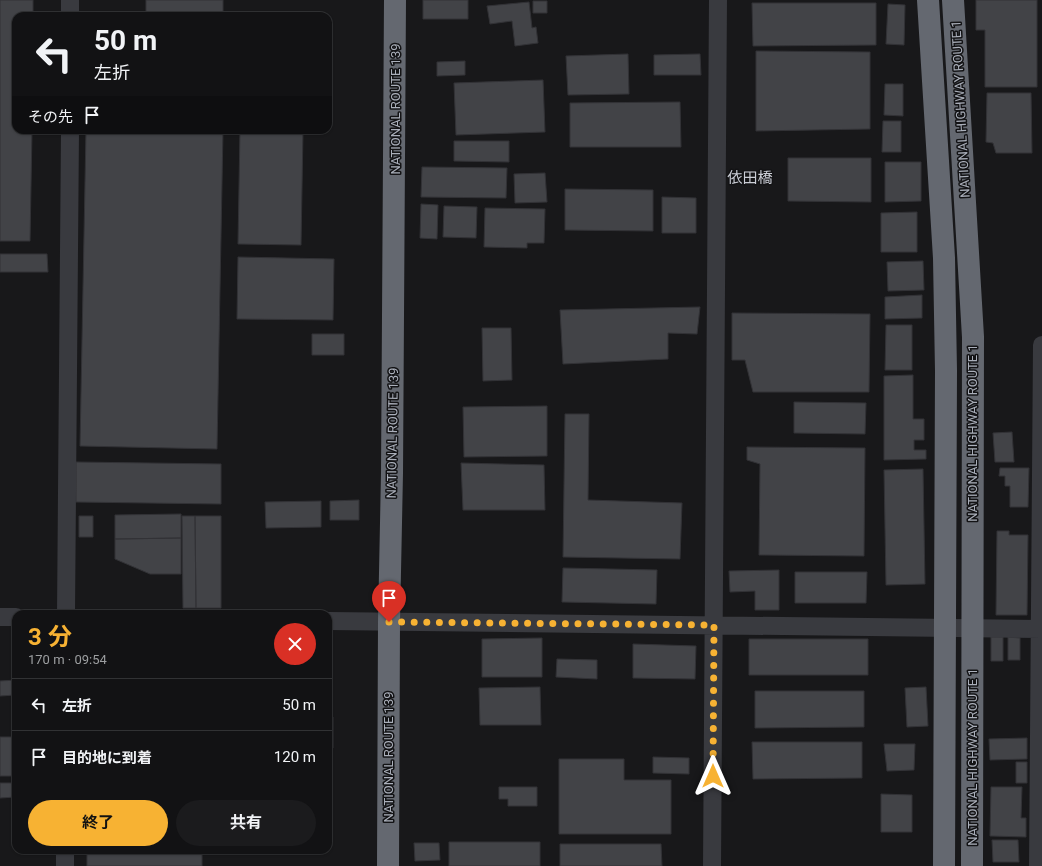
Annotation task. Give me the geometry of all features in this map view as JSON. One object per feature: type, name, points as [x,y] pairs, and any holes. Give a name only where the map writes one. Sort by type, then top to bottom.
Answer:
[{"type":"highway","name":"NATIONAL ROUTE 139","points":[[388,866],[395,0]]},
{"type":"highway","name":"NATIONAL HIGHWAY ROUTE 1","points":[[928,0],[944,258],[946,371],[944,866]]},
{"type":"highway","name":"NATIONAL HIGHWAY ROUTE 1","points":[[953,0],[973,337],[972,866]]},
{"type":"street","points":[[70,0],[70,12]]},
{"type":"street","points":[[712,866],[718,0]]},
{"type":"street","points":[[66,610],[70,134]]},
{"type":"street","points":[[1038,866],[1042,345]]},
{"type":"street","points":[[0,617],[12,617]]},
{"type":"street","points":[[332,621],[1041,629]]},
{"type":"street","points":[[65,854],[65,866]]},
{"type":"building","points":[[0,0],[33,0],[33,12],[12,12],[12,134],[32,134],[30,241],[0,241]]},
{"type":"building","points":[[146,0],[223,0],[223,12],[146,12]]},
{"type":"building","points":[[423,0],[468,0],[468,19],[423,19]]},
{"type":"building","points":[[976,0],[1037,0],[1037,87],[985,87],[985,30],[976,30]]},
{"type":"building","points":[[533,1],[547,1],[547,13],[533,13]]},
{"type":"building","points":[[529,2],[532,28],[536,27],[538,43],[515,46],[512,21],[490,24],[487,6]]},
{"type":"building","points":[[752,3],[876,3],[876,45],[753,46]]},
{"type":"building","points":[[888,4],[905,5],[904,45],[886,44]]},
{"type":"building","points":[[756,51],[870,52],[870,129],[756,131]]},
{"type":"building","points":[[628,54],[629,94],[568,95],[566,56]]},
{"type":"building","points":[[700,54],[701,75],[654,75],[654,55]]},
{"type":"building","points":[[465,61],[465,75],[437,76],[437,62]]},
{"type":"building","points":[[543,80],[545,132],[456,135],[454,83]]},
{"type":"building","points":[[885,84],[903,84],[903,116],[884,115]]},
{"type":"building","points":[[987,93],[1031,93],[1032,153],[996,153],[993,143],[986,142]]},
{"type":"building","points":[[680,102],[681,147],[570,147],[570,103]]},
{"type":"building","points":[[883,121],[901,121],[901,152],[882,152]]},
{"type":"building","points":[[86,134],[223,134],[217,449],[80,446]]},
{"type":"building","points":[[240,134],[303,134],[301,245],[238,244]]},
{"type":"building","points":[[454,141],[509,141],[509,162],[454,161]]},
{"type":"building","points":[[788,158],[871,158],[871,202],[788,201]]},
{"type":"building","points":[[885,162],[921,162],[921,201],[885,202]]},
{"type":"building","points":[[422,167],[507,168],[506,198],[421,197]]},
{"type":"building","points":[[545,173],[547,202],[515,203],[514,174]]},
{"type":"building","points":[[565,189],[653,190],[653,231],[565,230]]},
{"type":"building","points":[[662,197],[696,198],[696,233],[662,233]]},
{"type":"building","points":[[421,204],[438,205],[437,239],[420,238]]},
{"type":"building","points":[[444,206],[477,207],[476,238],[443,237]]},
{"type":"building","points":[[485,208],[545,209],[544,243],[527,243],[527,248],[484,247]]},
{"type":"building","points":[[917,212],[917,252],[881,252],[881,213]]},
{"type":"building","points":[[0,254],[47,254],[48,272],[0,272]]},
{"type":"building","points":[[238,257],[334,259],[333,320],[237,319]]},
{"type":"building","points":[[923,261],[924,290],[888,291],[887,262]]},
{"type":"building","points":[[922,295],[922,318],[885,319],[885,297]]},
{"type":"building","points":[[700,307],[697,334],[668,333],[668,359],[563,364],[560,310]]},
{"type":"building","points":[[732,313],[870,314],[869,392],[753,392],[745,360],[732,360]]},
{"type":"building","points":[[886,325],[912,325],[912,370],[885,370]]},
{"type":"building","points":[[482,328],[511,328],[512,380],[483,381]]},
{"type":"building","points":[[312,334],[344,334],[344,355],[312,355]]},
{"type":"building","points":[[913,375],[913,419],[924,419],[924,440],[914,440],[914,450],[926,450],[926,459],[884,460],[884,376]]},
{"type":"building","points":[[794,402],[866,403],[865,434],[794,433]]},
{"type":"building","points":[[547,406],[547,456],[464,457],[463,407]]},
{"type":"building","points":[[565,414],[589,414],[588,500],[682,503],[680,559],[563,557]]},
{"type":"building","points":[[1012,432],[1014,462],[995,462],[993,433]]},
{"type":"building","points":[[747,447],[865,448],[864,556],[759,555],[760,464],[747,460]]},
{"type":"building","points":[[76,462],[221,464],[221,504],[76,502]]},
{"type":"building","points":[[461,463],[544,465],[545,510],[463,510]]},
{"type":"building","points":[[1000,468],[1029,468],[1028,507],[1010,507],[1010,486],[1005,486],[1005,476],[999,476]]},
{"type":"building","points":[[923,469],[925,584],[886,585],[884,470]]},
{"type":"building","points":[[359,500],[359,520],[330,520],[330,501]]},
{"type":"building","points":[[321,501],[321,527],[266,528],[265,502]]},
{"type":"building","points":[[181,514],[181,538],[115,539],[115,515]]},
{"type":"building","points":[[79,516],[93,516],[93,537],[79,537]]},
{"type":"building","points":[[182,516],[195,516],[196,608],[183,608]]},
{"type":"building","points":[[195,516],[221,516],[221,608],[196,608]]},
{"type":"building","points":[[997,531],[1009,531],[1009,535],[1028,535],[1027,615],[996,615]]},
{"type":"building","points":[[181,538],[181,574],[150,574],[115,559],[115,539]]},
{"type":"building","points":[[563,568],[657,570],[656,604],[562,602]]},
{"type":"building","points":[[779,570],[779,610],[755,610],[755,591],[730,592],[729,571]]},
{"type":"building","points":[[795,572],[867,572],[866,603],[795,603]]},
{"type":"building","points":[[991,637],[1003,637],[1003,661],[991,661]]},
{"type":"building","points":[[1008,637],[1020,638],[1020,660],[1008,660]]},
{"type":"building","points":[[542,638],[542,677],[482,677],[482,639]]},
{"type":"building","points":[[749,639],[868,639],[868,675],[749,675]]},
{"type":"building","points":[[633,644],[696,646],[695,679],[633,678]]},
{"type":"building","points":[[557,659],[597,660],[597,679],[556,677]]},
{"type":"building","points":[[12,680],[12,695],[0,696],[0,681]]},
{"type":"building","points":[[540,687],[541,725],[480,725],[479,688]]},
{"type":"building","points":[[926,687],[928,726],[907,727],[905,688]]},
{"type":"building","points":[[755,691],[864,691],[864,727],[755,728]]},
{"type":"building","points":[[332,717],[333,717],[332,748]]},
{"type":"building","points":[[0,737],[12,737],[12,776],[0,776]]},
{"type":"building","points":[[1027,738],[1027,759],[990,760],[989,739]]},
{"type":"building","points":[[752,742],[862,742],[862,778],[753,779]]},
{"type":"building","points":[[884,744],[915,744],[914,770],[887,771]]},
{"type":"building","points":[[653,757],[689,758],[689,774],[653,773]]},
{"type":"building","points":[[559,759],[624,759],[624,780],[671,780],[671,834],[559,834]]},
{"type":"building","points":[[1016,762],[1027,762],[1027,783],[1016,783]]},
{"type":"building","points":[[0,783],[12,783],[12,797],[0,798]]},
{"type":"building","points":[[499,787],[537,787],[537,806],[508,806],[508,799],[499,799]]},
{"type":"building","points":[[991,787],[1022,787],[1021,818],[1026,818],[1026,837],[990,836]]},
{"type":"building","points":[[881,794],[912,795],[912,832],[881,832]]},
{"type":"building","points":[[992,840],[1018,840],[1019,862],[993,862]]},
{"type":"building","points":[[449,842],[540,842],[540,866],[449,866]]},
{"type":"building","points":[[414,843],[439,843],[440,860],[415,861]]},
{"type":"building","points":[[560,844],[661,844],[662,866],[560,866]]},
{"type":"building","points":[[87,854],[202,854],[202,866],[87,866]]},
{"type":"district","name":"依田橋","points":[[750,178]]},
{"type":"route","points":[[389,622],[714,625],[713,776]]}]
